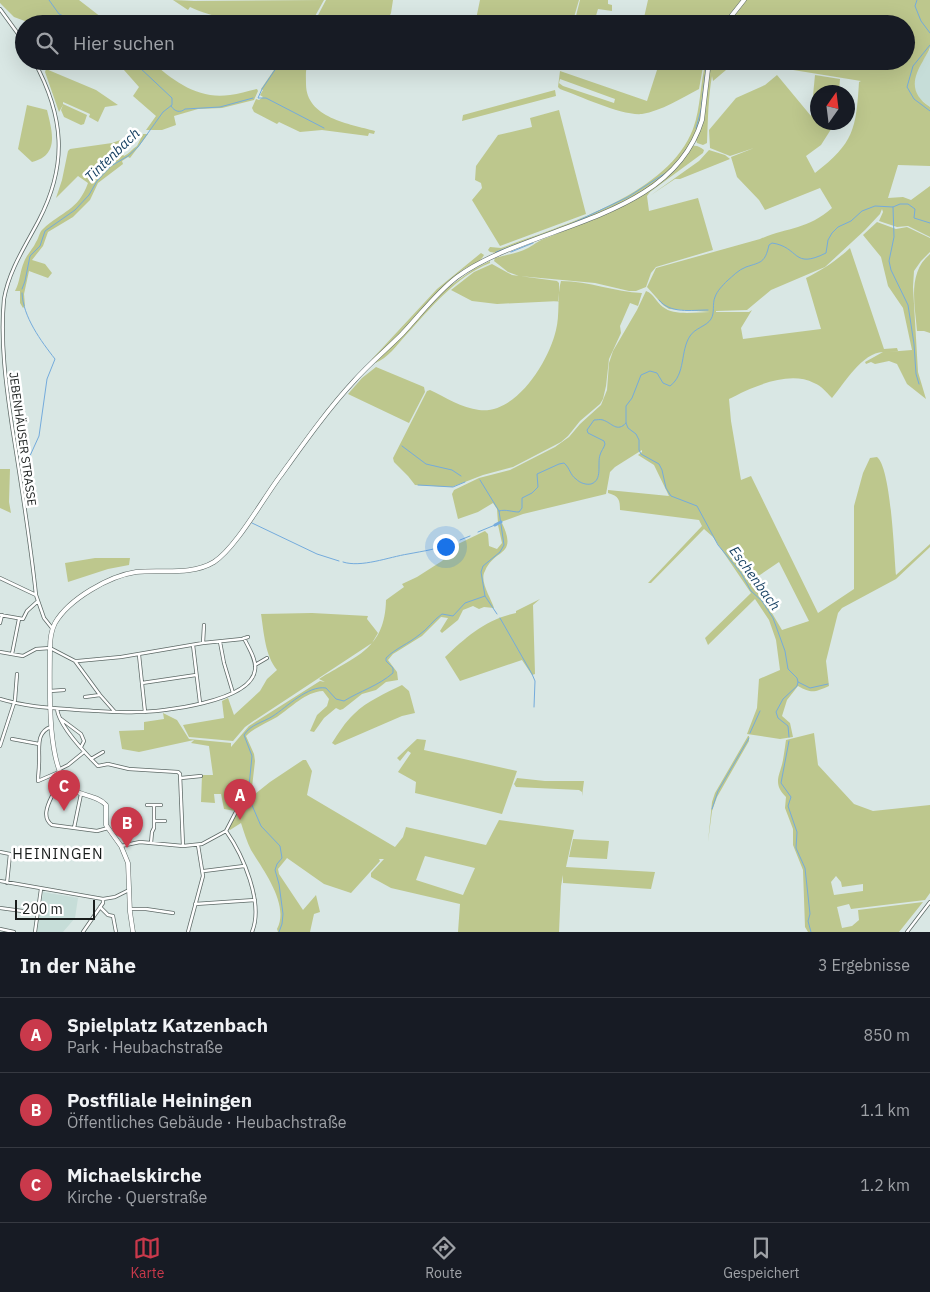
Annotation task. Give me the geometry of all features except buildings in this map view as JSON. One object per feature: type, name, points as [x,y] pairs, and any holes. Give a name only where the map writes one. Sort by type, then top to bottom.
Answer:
[{"type":"main road","points":[[732,15],[744,0]]},
{"type":"main road","points":[[133,932],[128,863],[121,846],[108,828],[106,805],[99,800],[73,790],[66,784],[60,770],[51,727],[50,708],[50,648],[52,628],[59,617],[81,597],[104,583],[127,574],[189,570],[209,564],[221,556],[349,387],[389,348],[444,288],[459,276],[490,258],[592,219],[632,198],[660,181],[678,165],[693,143],[702,120],[708,70]]},
{"type":"street","points":[[0,9],[15,30]]},
{"type":"street","name":"JEBENHÄUSER STRASSE","points":[[38,70],[45,84],[57,123],[59,161],[48,202],[8,281],[0,326],[4,372],[36,595],[44,618],[52,628]]},
{"type":"street","points":[[0,578],[36,595]]},
{"type":"street","points":[[0,623],[1,615],[19,619],[25,618],[27,611],[38,601]]},
{"type":"street","points":[[12,654],[19,619]]},
{"type":"street","points":[[203,643],[204,624]]},
{"type":"street","points":[[74,660],[140,654],[248,637]]},
{"type":"street","points":[[0,698],[14,704],[57,709],[115,712],[145,712],[217,700],[245,686],[253,677],[255,665],[244,638]]},
{"type":"street","points":[[220,642],[224,664],[233,693]]},
{"type":"street","points":[[193,645],[200,703]]},
{"type":"street","points":[[0,652],[23,656],[36,649],[50,648],[74,660],[115,712]]},
{"type":"street","points":[[140,654],[145,712]]},
{"type":"street","points":[[255,665],[267,658]]},
{"type":"street","points":[[0,746],[14,704],[17,674]]},
{"type":"street","points":[[142,683],[196,675]]},
{"type":"street","points":[[50,690],[64,690]]},
{"type":"street","points":[[84,697],[100,695]]},
{"type":"street","points":[[57,709],[64,725],[84,752],[98,766],[108,764],[129,769],[178,772],[180,774],[183,846]]},
{"type":"street","points":[[61,719],[81,734],[84,741],[81,746]]},
{"type":"street","points":[[51,727],[43,731],[39,740],[38,781],[68,765],[84,752]]},
{"type":"street","points":[[12,739],[39,744]]},
{"type":"street","points":[[91,759],[103,752]]},
{"type":"street","points":[[181,778],[201,776]]},
{"type":"street","points":[[73,790],[71,792],[61,790],[52,796],[46,818],[52,825],[97,831],[108,828]]},
{"type":"street","points":[[74,828],[81,794]]},
{"type":"street","points":[[147,804],[161,805]]},
{"type":"street","points":[[121,846],[135,842],[183,846],[198,845],[210,841],[226,831],[240,804]]},
{"type":"street","points":[[151,843],[154,805]]},
{"type":"street","points":[[154,821],[165,821]]},
{"type":"street","points":[[226,831],[249,876],[255,900],[256,916],[252,932]]},
{"type":"street","points":[[188,932],[204,871],[198,845]]},
{"type":"street","points":[[1,852],[10,854],[7,882]]},
{"type":"street","points":[[204,871],[244,866]]},
{"type":"street","points":[[0,881],[103,899],[114,897],[130,890]]},
{"type":"street","points":[[35,932],[41,889]]},
{"type":"street","points":[[83,932],[103,899]]},
{"type":"street","points":[[195,904],[255,900]]},
{"type":"street","points":[[907,932],[930,902]]},
{"type":"street","points":[[100,906],[108,915],[113,916],[116,932]]},
{"type":"street","points":[[0,908],[37,913]]},
{"type":"street","points":[[130,909],[173,913]]},
{"type":"street","points":[[0,929],[14,932]]},
{"type":"shaded area","points":[[930,49],[930,107],[920,99],[915,91],[914,82],[916,71]]},
{"type":"shaded area","points":[[43,892],[78,898],[75,918],[63,932],[37,932]]},
{"type":"green space","points":[[0,0],[79,0],[98,15],[15,15],[15,17],[0,3]]},
{"type":"green space","points":[[173,0],[324,0],[316,15],[212,15],[190,7],[188,10]]},
{"type":"green space","points":[[326,0],[393,0],[390,15],[318,15]]},
{"type":"green space","points":[[480,0],[579,0],[575,15],[477,15]]},
{"type":"green space","points":[[580,0],[608,0],[608,4],[612,5],[612,11],[598,9],[596,15],[576,15]]},
{"type":"green space","points":[[648,0],[742,0],[730,15],[645,15]]},
{"type":"green space","points":[[746,0],[930,0],[930,47],[919,68],[915,86],[919,97],[930,107],[930,166],[898,165],[888,198],[903,197],[911,200],[930,186],[930,237],[908,226],[897,227],[879,221],[883,212],[882,209],[880,214],[865,230],[825,267],[771,290],[747,310],[716,311],[749,312],[752,310],[741,328],[743,339],[821,329],[806,278],[829,265],[850,248],[884,349],[897,348],[898,351],[887,352],[912,350],[903,308],[888,286],[881,257],[863,235],[877,222],[896,229],[907,227],[930,238],[930,252],[914,271],[913,287],[918,372],[926,399],[907,384],[897,364],[889,361],[866,364],[865,362],[883,352],[868,357],[861,363],[832,398],[817,384],[804,379],[793,378],[759,385],[729,399],[741,480],[751,476],[818,613],[854,589],[854,506],[863,473],[870,458],[877,457],[882,464],[886,477],[896,575],[930,544],[930,547],[896,579],[842,608],[838,613],[826,661],[829,686],[814,691],[798,686],[787,700],[782,716],[790,723],[793,737],[780,739],[747,734],[757,708],[759,679],[780,670],[776,640],[769,620],[755,599],[708,645],[705,638],[751,593],[713,537],[704,529],[651,583],[648,583],[702,526],[699,520],[620,510],[618,499],[608,493],[608,490],[669,496],[654,465],[638,455],[642,450],[610,472],[606,494],[523,514],[498,523],[497,509],[493,503],[478,512],[458,519],[452,494],[454,490],[479,478],[510,470],[555,447],[569,437],[601,405],[607,390],[609,363],[613,351],[646,291],[663,307],[673,312],[710,312],[669,309],[663,305],[647,287],[656,268],[806,224],[832,208],[820,188],[765,210],[759,200],[737,177],[731,157],[754,148],[730,156],[710,148],[709,130],[736,98],[765,85],[777,75],[810,115],[810,130],[831,130],[821,145],[806,156],[815,173],[838,153],[852,130],[855,130],[859,82],[861,81],[793,70],[915,70],[915,15],[734,15]],"holes":[[[779,562],[809,621],[782,630],[763,598],[754,589],[751,581]]]},
{"type":"green space","points":[[48,70],[96,90],[118,105],[105,107],[98,122],[89,117],[90,114],[63,102],[63,104],[87,115],[84,124],[81,125],[64,117],[61,110],[63,105],[59,112],[45,72]]},
{"type":"green space","points":[[124,70],[162,70],[177,82],[208,95],[230,95],[257,89],[258,91],[254,100],[222,108],[198,109],[174,116],[176,125],[162,130],[146,130],[156,116],[133,96],[139,87]]},
{"type":"green space","points":[[274,70],[306,70],[308,95],[313,105],[331,118],[375,131],[374,134],[369,133],[368,136],[322,130],[300,132],[279,122],[277,124],[254,112],[252,108],[256,99],[259,100],[263,97],[260,95],[263,90],[261,89]]},
{"type":"green space","points":[[657,70],[702,70],[699,89],[664,107],[642,114],[613,109],[560,89],[558,87],[560,71],[647,101]],"holes":[[[560,79],[615,99],[614,103],[563,86],[559,83]]]},
{"type":"green space","points":[[704,70],[707,70],[700,122],[683,157],[668,173],[648,188],[597,214],[497,253],[488,250],[490,247],[501,248],[554,229],[611,205],[638,190],[661,172],[680,152],[693,129],[698,112]]},
{"type":"green space","points":[[710,70],[726,70],[713,81],[712,76],[707,143],[703,145],[697,143],[696,140],[703,120]]},
{"type":"green space","points":[[815,75],[840,79],[840,85],[814,85]]},
{"type":"green space","points":[[555,90],[556,96],[462,121],[463,115]]},
{"type":"green space","points":[[27,105],[47,110],[52,134],[52,141],[47,154],[41,159],[32,162],[18,149]]},
{"type":"green space","points":[[559,110],[586,214],[500,246],[472,200],[482,188],[481,183],[475,180],[476,166],[498,135],[532,127],[530,118]]},
{"type":"green space","points":[[140,133],[133,143],[126,144],[120,151],[124,156],[126,155],[137,146],[143,134],[148,134],[130,158],[128,157],[122,161],[123,164],[98,183],[90,200],[73,217],[48,232],[43,246],[32,260],[45,264],[52,273],[48,278],[29,271],[24,294],[25,306],[23,308],[20,303],[20,291],[15,291],[25,259],[35,245],[42,230],[74,205],[88,183],[78,176],[56,198],[68,151],[70,149],[112,143]]},
{"type":"green space","points":[[692,146],[701,148],[704,150],[703,153],[650,192],[647,196],[649,211],[698,198],[713,250],[656,267],[651,273],[646,287],[636,291],[595,283],[519,276],[508,272],[494,261],[495,258],[524,250],[543,239],[608,212],[629,201],[666,176],[681,162]]},
{"type":"green space","points":[[709,150],[725,155],[730,159],[680,179],[675,179],[651,195],[699,161]]},
{"type":"green space","points":[[481,253],[484,255],[482,258],[460,272],[373,361],[372,359],[437,289]]},
{"type":"green space","points":[[930,254],[930,333],[917,331],[914,290],[918,270]]},
{"type":"green space","points":[[490,261],[490,263],[466,276],[444,294],[392,351],[375,363],[447,288],[474,269]]},
{"type":"green space","points":[[492,264],[512,275],[557,281],[559,283],[559,301],[497,304],[472,301],[451,290],[474,272]]},
{"type":"green space","points":[[561,281],[642,293],[638,306],[630,303],[620,326],[621,333],[609,359],[606,386],[600,404],[580,421],[561,442],[513,467],[483,475],[452,487],[415,485],[394,462],[393,458],[427,391],[430,390],[460,405],[479,410],[493,409],[506,404],[518,395],[529,384],[552,343],[557,324]]},
{"type":"green space","points":[[376,367],[424,387],[425,392],[409,423],[348,394],[362,378]]},
{"type":"green space","points":[[0,469],[10,469],[9,502],[11,513],[0,508]]},
{"type":"green space","points":[[502,523],[508,542],[503,551],[489,564],[483,580],[494,608],[484,607],[479,609],[473,606],[463,610],[458,620],[442,633],[440,631],[448,618],[441,617],[422,636],[393,654],[388,660],[397,672],[398,680],[386,682],[376,690],[362,694],[343,709],[336,708],[324,718],[314,732],[310,731],[317,715],[327,706],[329,699],[323,691],[304,697],[277,717],[246,736],[255,761],[251,796],[241,802],[238,797],[239,804],[235,811],[224,809],[221,794],[214,794],[215,803],[201,802],[202,775],[213,775],[209,746],[191,743],[194,740],[139,752],[122,749],[119,731],[144,730],[144,722],[164,719],[163,713],[177,720],[189,739],[231,743],[231,747],[249,726],[320,681],[325,682],[319,679],[366,649],[380,630],[386,600],[404,587],[402,584],[442,561],[458,544],[485,531],[488,534],[489,546],[497,549],[502,543],[498,525]]},
{"type":"green space","points":[[95,558],[130,558],[129,565],[108,569],[68,582],[65,563]]},
{"type":"green space","points":[[540,599],[533,605],[535,674],[532,675],[522,660],[460,681],[445,657],[486,624],[516,613],[516,611]]},
{"type":"green space","points":[[312,613],[368,616],[367,619],[378,633],[372,643],[252,722],[233,741],[189,737],[183,725],[224,718],[222,701],[228,698],[234,715],[260,691],[267,679],[277,670],[267,651],[261,614]]},
{"type":"green space","points":[[402,685],[409,691],[415,713],[402,716],[335,745],[332,743],[359,709]]},
{"type":"green space","points":[[814,733],[818,765],[854,804],[873,811],[930,805],[930,893],[925,900],[851,909],[849,904],[837,907],[842,928],[852,926],[859,920],[858,910],[923,902],[899,932],[808,932],[805,927],[803,870],[793,845],[793,829],[785,808],[786,797],[779,788],[778,783],[786,740]],"holes":[[[836,876],[841,882],[842,887],[863,884],[863,891],[834,895],[831,882]]]},
{"type":"green space","points":[[748,736],[749,741],[717,797],[712,811],[708,842],[712,802],[715,793]]},
{"type":"green space","points":[[417,739],[426,740],[424,750],[517,771],[502,814],[415,793],[416,782],[398,772],[411,753],[408,751],[400,761],[397,758]]},
{"type":"green space","points":[[303,760],[306,760],[312,771],[307,795],[395,847],[403,837],[406,827],[486,845],[499,820],[574,830],[566,867],[655,872],[651,889],[563,883],[563,875],[559,932],[458,932],[460,904],[391,888],[371,877],[371,873],[384,859],[379,859],[380,861],[351,893],[324,884],[287,858],[278,869],[279,874],[303,910],[316,895],[320,912],[314,914],[310,932],[278,932],[280,909],[278,899],[268,877],[251,850],[241,823],[230,830],[228,828],[241,805],[270,782]],"holes":[[[425,856],[475,868],[463,895],[416,880]]]},
{"type":"green space","points":[[517,778],[545,781],[584,781],[582,796],[582,792],[579,790],[516,787],[514,784]]},
{"type":"green space","points":[[573,839],[609,841],[607,859],[569,857]]},
{"type":"waterway","name":"Tintenbach","points":[[49,0],[61,15]]},
{"type":"waterway","points":[[917,0],[915,6],[921,21],[930,33]]},
{"type":"waterway","points":[[915,64],[930,45]]},
{"type":"waterway","name":"Tintenbach","points":[[22,289],[30,256],[40,246],[45,231],[75,210],[111,166],[128,156],[138,147],[163,112],[172,105],[172,98],[142,70]]},
{"type":"waterway","points":[[275,70],[258,98],[266,98],[324,128]]},
{"type":"waterway","points":[[696,128],[701,110],[706,70]]},
{"type":"waterway","points":[[912,70],[907,87],[914,99],[930,111]]},
{"type":"waterway","points":[[171,106],[174,110],[179,111],[220,107],[253,98]]},
{"type":"waterway","points":[[571,224],[628,197],[664,174]]},
{"type":"waterway","points":[[789,737],[788,726],[778,718],[776,712],[783,699],[797,686],[798,682],[797,678],[788,669],[785,651],[773,618],[762,601],[751,591],[741,573],[718,545],[697,506],[671,496],[666,488],[659,464],[641,454],[639,440],[626,423],[626,406],[632,398],[641,375],[650,371],[657,373],[663,383],[670,386],[675,381],[681,369],[687,342],[692,333],[711,319],[714,300],[719,290],[740,270],[762,261],[769,245],[772,243],[781,245],[801,258],[815,258],[826,253],[828,240],[838,227],[851,221],[862,211],[875,206],[893,207],[900,204],[908,204],[915,209],[914,218],[930,223]]},
{"type":"waterway","points":[[893,207],[894,237],[889,261],[891,270],[908,305],[916,374],[919,384]]},
{"type":"waterway","points":[[496,252],[558,229]]},
{"type":"waterway","points":[[511,252],[533,243]]},
{"type":"waterway","name":"Tintenbach","points":[[22,293],[29,320],[55,359],[47,379],[39,436],[24,469]]},
{"type":"waterway","points":[[659,300],[675,309],[688,311],[708,310]]},
{"type":"waterway","points":[[279,932],[283,914],[275,870],[282,858],[280,846],[261,826],[248,796],[252,756],[244,735],[253,726],[273,716],[312,690],[326,688],[336,699],[344,701],[393,673],[393,668],[386,661],[386,658],[422,633],[442,614],[453,616],[465,603],[485,596],[481,572],[483,566],[500,552],[504,545],[499,511],[519,512],[522,508],[522,498],[532,493],[538,487],[537,474],[559,464],[564,463],[581,483],[591,484],[595,482],[598,475],[600,455],[605,444],[604,441],[588,433],[587,430],[594,420],[603,420],[617,427],[623,426],[626,423]]},
{"type":"waterway","points":[[402,446],[426,464],[452,470],[461,476]]},
{"type":"waterway","points":[[480,480],[499,511]]},
{"type":"waterway","points":[[418,485],[453,487],[465,482]]},
{"type":"waterway","points":[[495,525],[501,522]]},
{"type":"waterway","points":[[252,523],[317,554],[339,561]]},
{"type":"waterway","points":[[478,532],[495,525]]},
{"type":"waterway","points":[[460,540],[470,536]]},
{"type":"waterway","points":[[343,562],[350,564],[366,563],[431,550],[453,543]]},
{"type":"waterway","points":[[485,596],[497,614]]},
{"type":"waterway","points":[[500,618],[535,681],[534,707]]},
{"type":"waterway","points":[[798,682],[810,688],[828,684]]},
{"type":"waterway","points":[[750,733],[760,711]]},
{"type":"waterway","points":[[712,809],[718,791],[749,738]]},
{"type":"waterway","name":"Eschenbach","points":[[789,741],[781,783],[791,797],[788,806],[797,832],[796,848],[805,868],[810,914],[808,921],[811,932]]},
{"type":"place","name":"Michaelskirche","points":[[64,811]]},
{"type":"place","name":"Spielplatz Katzenbach","points":[[240,820]]},
{"type":"place","name":"Postfiliale Heiningen","points":[[127,848]]},
{"type":"district","name":"HEININGEN","points":[[58,853]]}]
